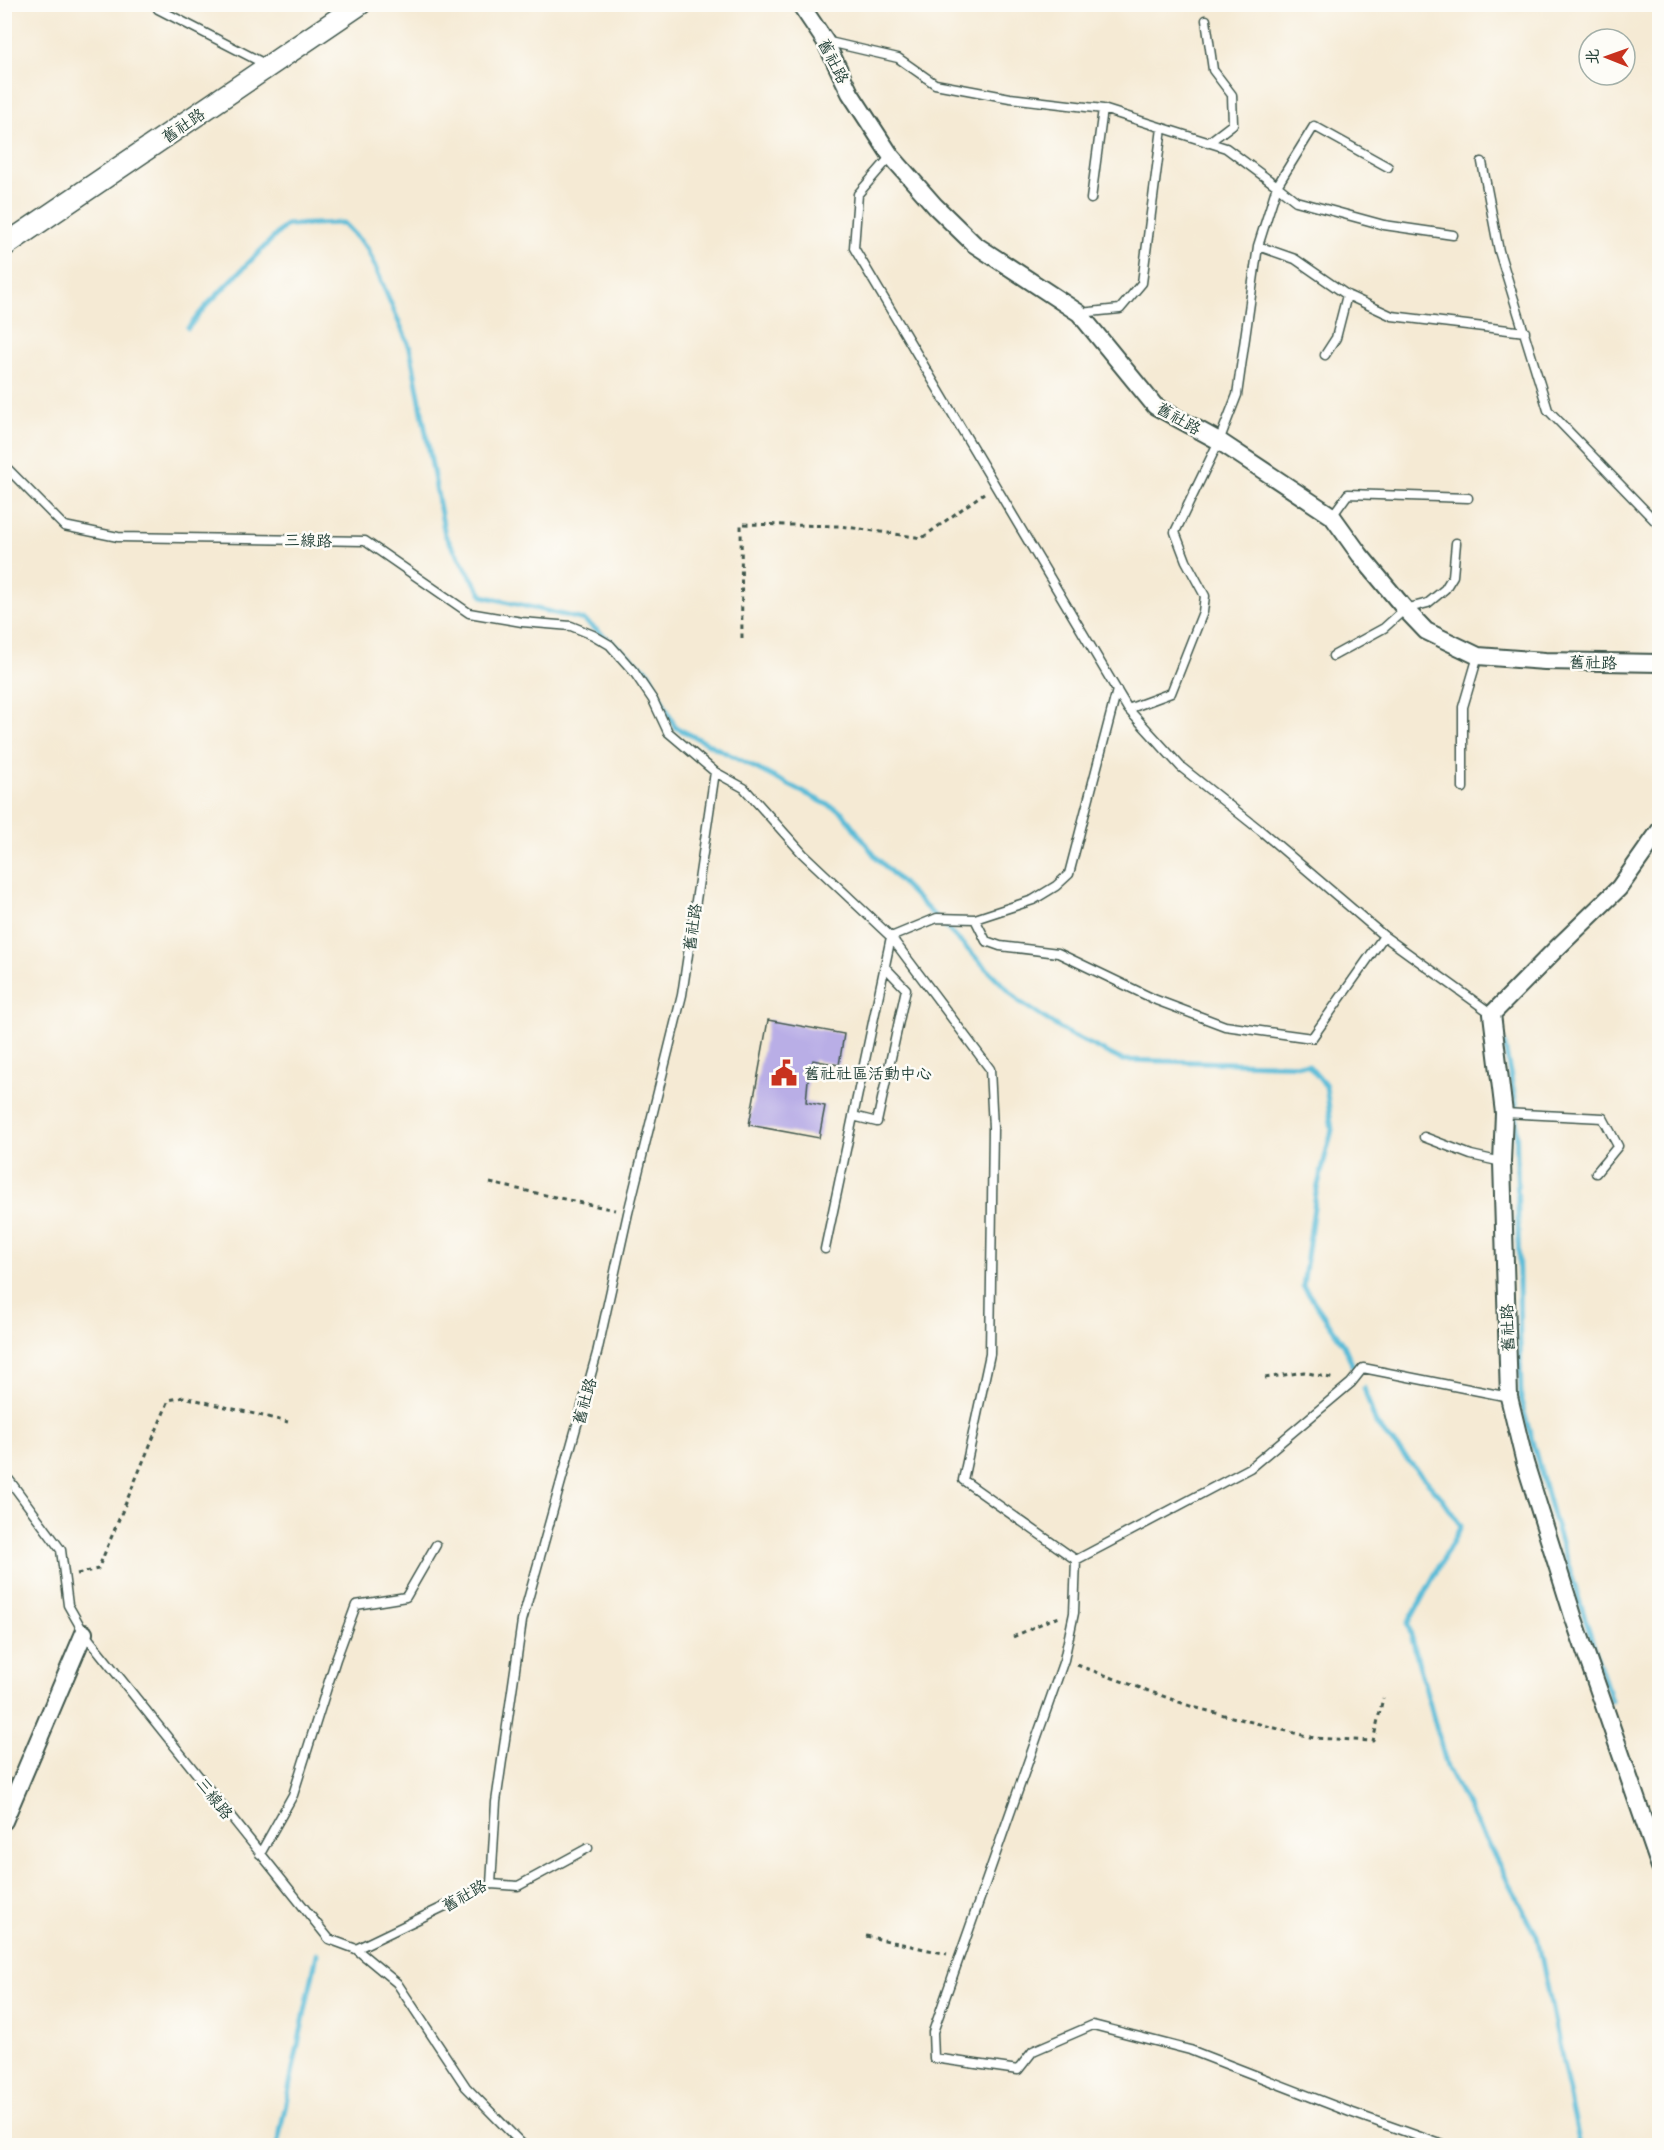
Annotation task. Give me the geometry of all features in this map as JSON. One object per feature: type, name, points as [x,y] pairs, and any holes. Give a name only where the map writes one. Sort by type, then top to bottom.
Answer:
[{"type":"street","name":"舊社路","points":[[4,246],[360,4]]},
{"type":"street","name":"舊社路","points":[[800,4],[825,41],[850,93],[891,156],[935,206],[974,244],[1079,314],[1155,406],[1219,441],[1332,516],[1360,555],[1426,631],[1478,656],[1545,661],[1659,663]]},
{"type":"street","points":[[1492,1014],[1619,888],[1659,830]]},
{"type":"street","name":"舊社路","points":[[1492,1014],[1504,1113],[1502,1162],[1509,1397],[1525,1463],[1574,1619],[1659,1867]]},
{"type":"street","points":[[4,1821],[84,1633]]},
{"type":"lane","points":[[156,4],[158,9],[270,66]]},
{"type":"lane","points":[[1206,20],[1213,70],[1232,95],[1233,124],[1208,143]]},
{"type":"lane","points":[[825,41],[898,58],[935,84],[1010,98],[1103,108],[1226,148],[1296,201],[1384,225],[1453,235]]},
{"type":"lane","points":[[1091,199],[1103,108]]},
{"type":"lane","points":[[1128,709],[1171,693],[1203,612],[1205,596],[1186,561],[1175,532],[1219,441],[1237,395],[1258,246],[1277,186],[1314,126],[1388,167]]},
{"type":"lane","points":[[1079,314],[1120,309],[1142,283],[1162,128]]},
{"type":"lane","points":[[891,156],[858,194],[854,248],[1128,709],[1180,767],[1260,830],[1384,936],[1492,1014]]},
{"type":"lane","points":[[1482,162],[1499,251],[1548,410],[1659,526]]},
{"type":"lane","points":[[1258,246],[1295,259],[1347,295],[1392,316],[1525,332]]},
{"type":"lane","points":[[1324,356],[1336,338],[1347,295]]},
{"type":"lane","name":"三線路","points":[[4,465],[64,526],[118,537],[365,541],[469,613],[522,622],[571,626],[610,645],[634,672],[652,700],[668,732],[715,772]]},
{"type":"lane","points":[[1332,516],[1348,494],[1468,498]]},
{"type":"lane","points":[[1333,656],[1384,628],[1405,609],[1428,603],[1445,589],[1454,576],[1456,543]]},
{"type":"lane","points":[[1463,788],[1462,707],[1478,656]]},
{"type":"lane","points":[[891,937],[937,918],[975,919],[1033,900],[1056,886],[1069,874],[1117,690]]},
{"type":"lane","points":[[715,772],[744,788],[803,854],[891,937],[990,1069],[993,1128],[990,1354],[963,1480],[1076,1560]]},
{"type":"lane","name":"舊社路","points":[[356,1949],[491,1884],[496,1802],[522,1621],[597,1353],[628,1213],[682,995],[715,772]]},
{"type":"lane","points":[[975,919],[986,941],[999,946],[1058,953],[1156,1000],[1225,1026],[1312,1038],[1384,936]]},
{"type":"lane","points":[[825,1249],[891,937]]},
{"type":"lane","points":[[853,1116],[877,1122],[906,989],[885,967]]},
{"type":"lane","points":[[1504,1113],[1603,1118],[1618,1146],[1596,1173]]},
{"type":"lane","points":[[1424,1137],[1471,1155],[1502,1162]]},
{"type":"lane","points":[[1076,1560],[1250,1468],[1351,1383],[1363,1368],[1509,1397]]},
{"type":"lane","name":"三線路","points":[[4,1473],[61,1550],[68,1605],[84,1633],[329,1939],[356,1949],[397,1983],[466,2087],[524,2145]]},
{"type":"lane","points":[[260,1854],[293,1795],[336,1659],[356,1605],[406,1597],[436,1545]]},
{"type":"lane","points":[[1076,1560],[1074,1613],[1065,1660],[933,2032],[934,2058],[1018,2070],[1033,2051],[1093,2025],[1190,2050],[1350,2112],[1446,2145]]},
{"type":"lane","points":[[491,1884],[518,1886],[588,1848]]},
{"type":"path","points":[[742,638],[741,524],[840,526],[922,538],[995,484]]},
{"type":"path","points":[[490,1183],[628,1213]]},
{"type":"path","points":[[1265,1378],[1304,1372],[1351,1383]]},
{"type":"path","points":[[64,1577],[98,1569],[169,1400],[184,1397],[288,1422]]},
{"type":"path","points":[[1013,1637],[1047,1621],[1074,1613]]},
{"type":"path","points":[[1065,1660],[1193,1707],[1314,1738],[1373,1741],[1383,1698]]},
{"type":"path","points":[[866,1936],[961,1958]]},
{"type":"building","name":"舊社社區活動中心","points":[[768,1020],[844,1034],[839,1065],[813,1060],[808,1080],[806,1102],[825,1106],[819,1138],[749,1125]]},
{"type":"waterway","points":[[188,328],[206,306],[286,225],[343,223],[367,248],[410,348],[445,535],[483,596],[584,620],[648,671],[675,727],[842,812],[875,856],[1020,1002],[1067,1033],[1122,1060],[1308,1065],[1326,1086],[1332,1130],[1316,1193],[1303,1286],[1344,1345],[1353,1366]]},
{"type":"waterway","points":[[1504,1042],[1516,1103],[1521,1401],[1555,1523],[1611,1701]]},
{"type":"waterway","points":[[1364,1388],[1376,1424],[1440,1496],[1461,1526],[1408,1624],[1447,1767],[1537,1936],[1580,2146]]},
{"type":"waterway","points":[[277,2146],[317,1954]]},
{"type":"place","name":"舊社社區活動中心","points":[[784,1073]]}]
